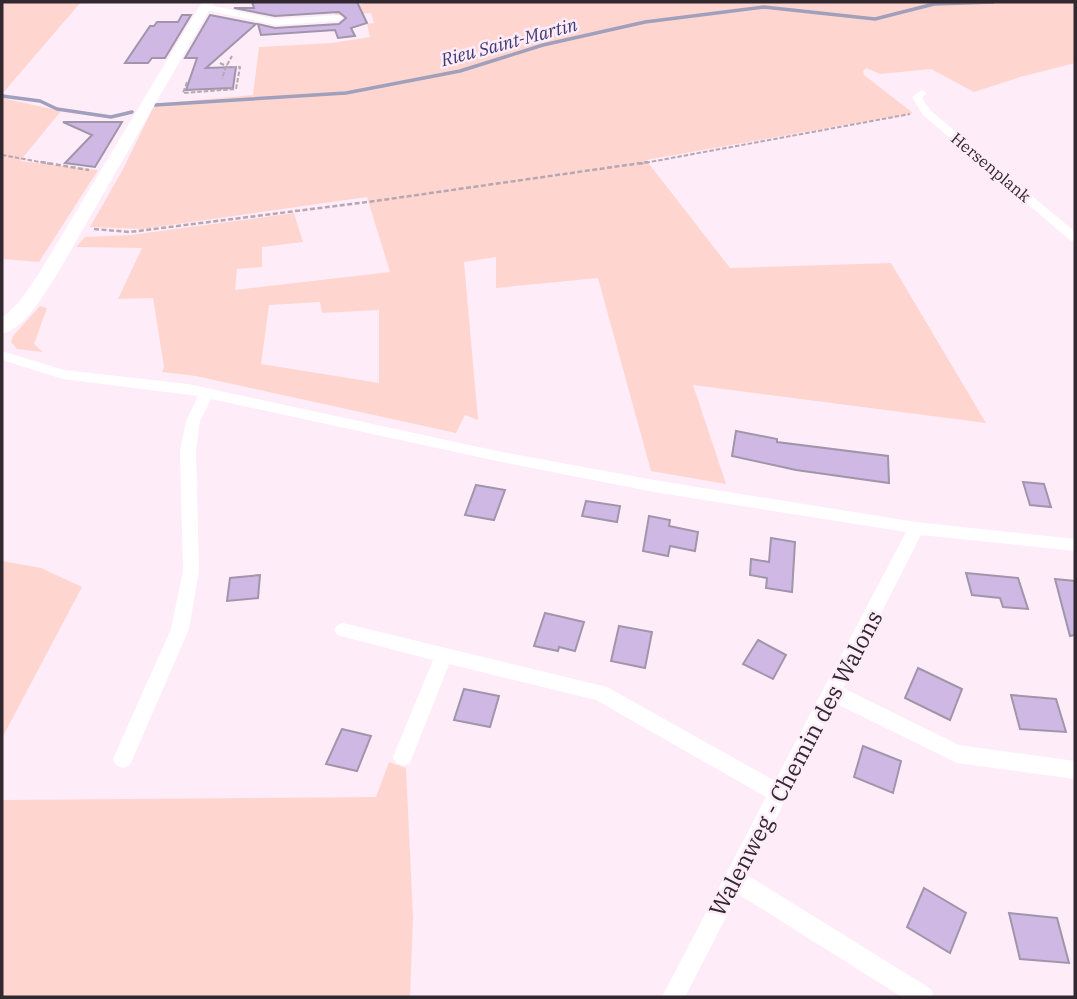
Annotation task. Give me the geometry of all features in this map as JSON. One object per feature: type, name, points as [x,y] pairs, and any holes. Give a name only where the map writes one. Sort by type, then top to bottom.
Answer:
[{"type":"street","points":[[206,4],[238,2]]},
{"type":"street","points":[[206,4],[275,22],[340,18]]},
{"type":"street","points":[[2,328],[26,306],[206,4]]},
{"type":"street","points":[[922,93],[917,97],[927,113]]},
{"type":"street","name":"Hersenplank","points":[[927,113],[1075,238]]},
{"type":"street","points":[[2,355],[82,378],[154,384],[206,393],[535,464],[654,486],[916,528],[1075,545]]},
{"type":"street","points":[[123,759],[180,629],[191,571],[186,473],[190,435],[206,393]]},
{"type":"street","name":"Walenweg - Chemin des Walons","points":[[673,997],[916,528]]},
{"type":"street","points":[[343,630],[443,657],[600,693],[779,794]]},
{"type":"street","points":[[403,757],[443,657]]},
{"type":"street","points":[[832,692],[957,754],[1075,770]]},
{"type":"street","points":[[734,879],[923,997]]},
{"type":"path","points":[[222,79],[232,53]]},
{"type":"path","points":[[187,82],[183,93],[236,89],[240,67],[226,67],[220,63]]},
{"type":"path","points":[[75,227],[130,232],[356,203],[636,164],[829,128],[927,113]]},
{"type":"path","points":[[2,155],[105,173]]},
{"type":"shaded area","points":[[2,2],[81,2],[2,94]]},
{"type":"shaded area","points":[[370,2],[1075,2],[1075,63],[974,92],[931,69],[880,74],[866,68],[864,75],[913,113],[646,160],[730,268],[891,263],[986,423],[693,385],[726,484],[651,471],[598,278],[496,288],[496,257],[464,262],[478,420],[465,415],[456,433],[196,376],[162,372],[164,367],[153,298],[118,299],[142,248],[76,247],[85,237],[131,235],[294,213],[303,242],[262,247],[262,267],[237,269],[235,290],[390,272],[367,197],[142,229],[90,227],[122,171],[155,104],[253,95],[259,47],[332,43],[370,37],[367,24],[374,23],[371,13],[336,16],[333,10]],"holes":[[[320,302],[322,313],[379,310],[379,383],[261,364],[269,305]]]},
{"type":"shaded area","points":[[2,98],[61,111],[20,161],[98,170],[39,262],[2,259]]},
{"type":"shaded area","points":[[40,306],[47,308],[34,344],[43,352],[17,349],[11,342],[13,336]]},
{"type":"shaded area","points":[[2,561],[41,568],[82,587],[2,738]]},
{"type":"shaded area","points":[[389,762],[406,768],[413,918],[410,997],[2,997],[2,800],[376,797]]},
{"type":"building","points":[[252,2],[357,2],[367,23],[351,28],[355,36],[338,38],[335,30],[261,35],[258,24],[275,28],[339,24],[346,18],[339,12],[275,16],[234,8],[254,8]]},
{"type":"building","points":[[182,15],[191,15],[165,58],[152,58],[148,63],[125,63],[150,26],[157,22],[178,22]]},
{"type":"building","points":[[210,15],[256,24],[206,68],[236,67],[233,88],[186,90],[197,58],[185,58]]},
{"type":"building","points":[[63,122],[122,122],[95,167],[65,163],[92,135]]},
{"type":"building","points":[[736,431],[777,439],[777,442],[888,456],[889,483],[796,470],[732,456]]},
{"type":"building","points":[[1023,482],[1044,484],[1051,507],[1030,505]]},
{"type":"building","points":[[476,485],[505,490],[494,520],[465,515]]},
{"type":"building","points":[[586,501],[620,506],[617,522],[582,516]]},
{"type":"building","points":[[649,516],[670,520],[669,526],[698,532],[695,551],[670,546],[668,556],[643,551]]},
{"type":"building","points":[[771,538],[795,542],[792,592],[766,588],[767,578],[750,575],[751,559],[769,562]]},
{"type":"building","points":[[966,573],[1018,578],[1028,609],[1003,607],[1000,598],[972,595]]},
{"type":"building","points":[[260,575],[258,598],[227,601],[230,578]]},
{"type":"building","points":[[1055,579],[1075,581],[1075,635],[1070,636]]},
{"type":"building","points":[[545,613],[584,622],[575,651],[534,646]]},
{"type":"building","points":[[619,626],[652,632],[645,668],[611,661]]},
{"type":"building","points":[[758,640],[786,655],[773,679],[743,664]]},
{"type":"building","points":[[918,668],[962,689],[950,720],[905,698]]},
{"type":"building","points":[[464,689],[499,696],[490,727],[454,720]]},
{"type":"building","points":[[1011,695],[1056,699],[1066,732],[1020,729]]},
{"type":"building","points":[[342,729],[371,736],[357,771],[326,764]]},
{"type":"building","points":[[863,746],[901,761],[893,793],[854,777]]},
{"type":"building","points":[[924,888],[966,913],[950,953],[907,927]]},
{"type":"building","points":[[1009,913],[1057,918],[1069,963],[1020,959]]},
{"type":"waterway","name":"Rieu Saint-Martin","points":[[155,105],[346,93],[460,71],[543,45],[645,22],[764,7],[875,19],[934,4],[993,2]]},
{"type":"waterway","name":"Rieu Saint-Martin","points":[[2,96],[40,101],[57,109],[111,117],[132,112]]}]
